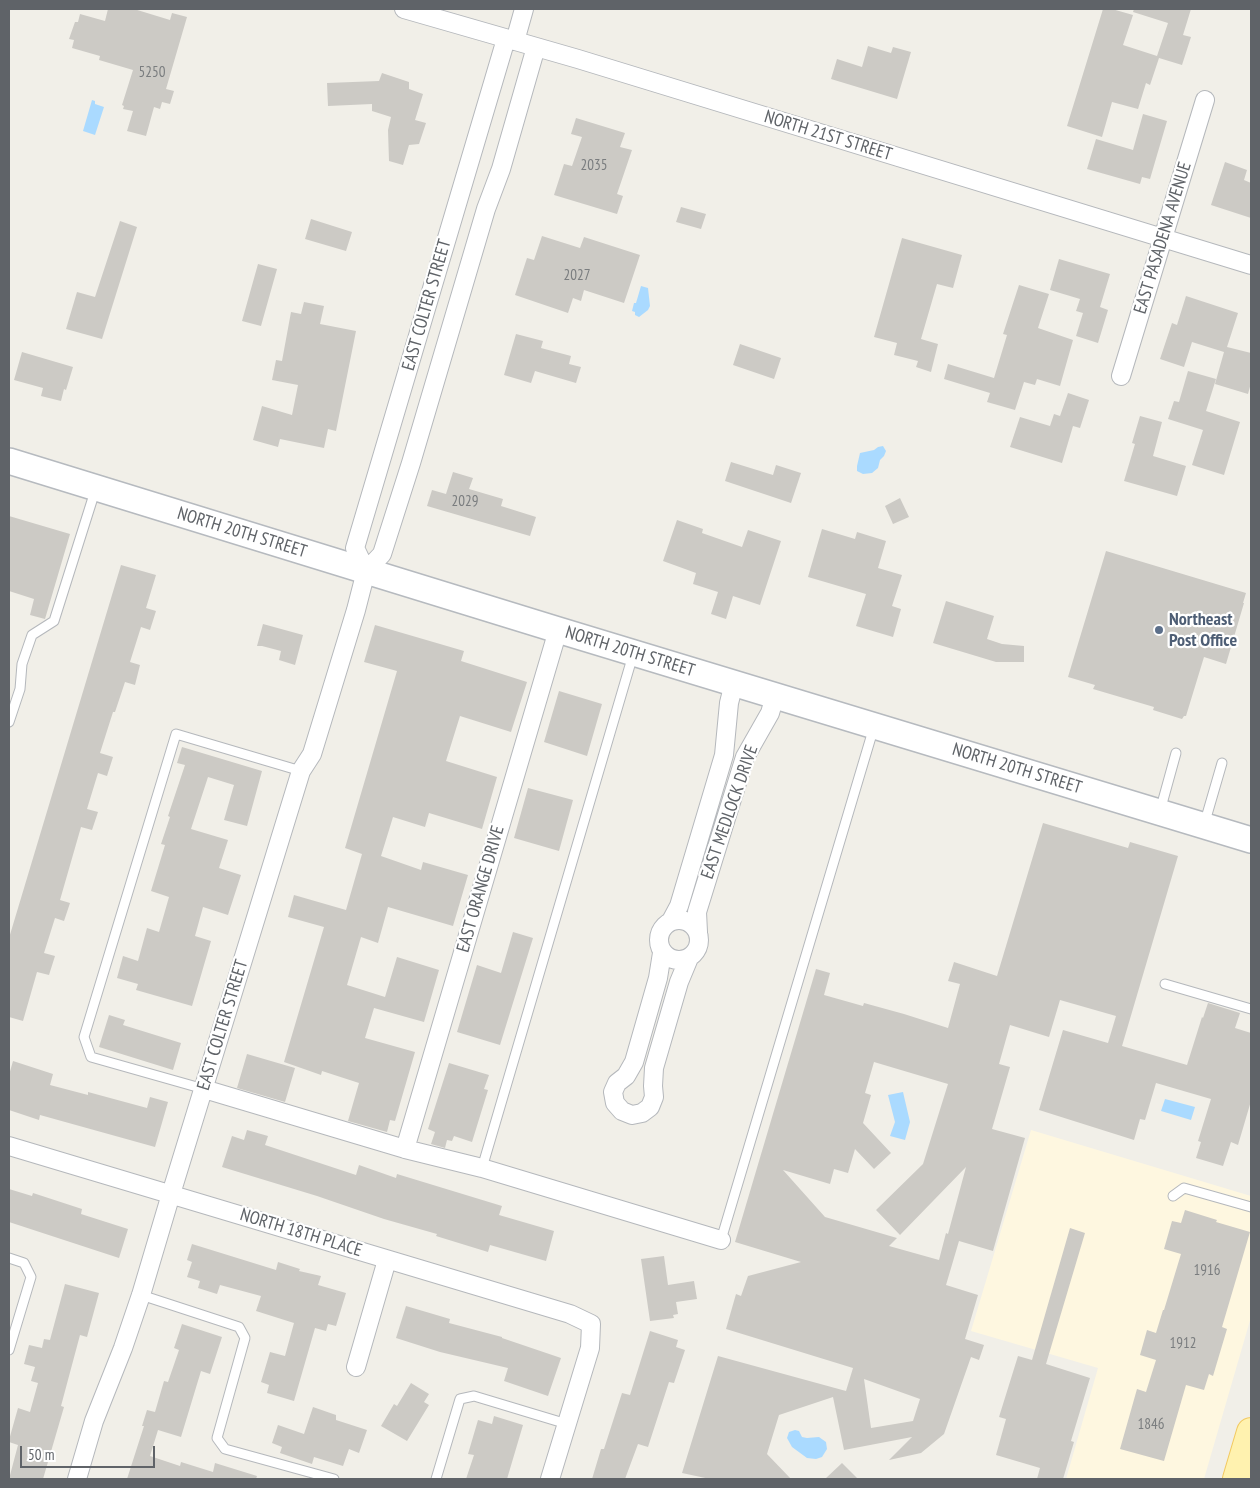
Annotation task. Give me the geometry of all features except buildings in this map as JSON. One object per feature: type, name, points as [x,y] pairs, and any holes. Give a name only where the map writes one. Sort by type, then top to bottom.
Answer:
[{"type":"main road","points":[[1237,1479],[1251,1432]]},
{"type":"street","name":"NORTH 21ST STREET","points":[[404,9],[536,47],[1251,265]]},
{"type":"street","name":"EAST COLTER STREET","points":[[366,571],[355,548],[511,40],[524,9]]},
{"type":"street","name":"EAST COLTER STREET","points":[[77,1479],[94,1421],[141,1295],[301,771],[312,754],[366,571],[382,554],[385,545],[486,208],[501,169],[536,47]]},
{"type":"street","name":"EAST PASADENA AVENUE","points":[[1121,376],[1205,100]]},
{"type":"street","name":"NORTH 20TH STREET","points":[[9,462],[1251,840]]},
{"type":"street","name":"EAST ORANGE DRIVE","points":[[405,1149],[558,630]]},
{"type":"street","name":"EAST MEDLOCK DRIVE","points":[[734,683],[729,703],[724,755],[679,906],[671,921],[662,929],[659,935],[662,953],[658,978],[634,1062],[626,1076],[617,1083],[613,1092],[615,1103],[622,1111],[632,1115],[642,1113],[650,1107],[654,1097],[654,1068],[679,982],[689,958],[696,952],[700,938],[697,912],[745,757],[770,713],[775,696]]},
{"type":"street","points":[[671,921],[689,922],[698,932]]},
{"type":"street","points":[[662,953],[672,960],[678,961],[689,958]]},
{"type":"street","points":[[204,1089],[405,1149],[482,1168],[721,1240]]},
{"type":"street","name":"NORTH 18TH PLACE","points":[[9,1146],[570,1314],[591,1324],[590,1348],[567,1424]]},
{"type":"street","points":[[356,1367],[387,1260]]},
{"type":"street","points":[[550,1479],[567,1424]]},
{"type":"lane","points":[[9,722],[20,689],[22,664],[32,634],[54,621],[96,488]]},
{"type":"lane","points":[[482,1168],[634,653]]},
{"type":"lane","points":[[721,1240],[874,726]]},
{"type":"lane","points":[[204,1089],[91,1057],[84,1037],[176,734],[301,771]]},
{"type":"lane","points":[[1160,812],[1176,753]]},
{"type":"lane","points":[[1204,825],[1222,763]]},
{"type":"lane","points":[[1165,984],[1251,1009]]},
{"type":"lane","points":[[1173,1196],[1184,1188],[1251,1207]]},
{"type":"lane","points":[[9,1258],[24,1263],[31,1277],[9,1350]]},
{"type":"lane","points":[[141,1295],[239,1326],[245,1338],[217,1438],[225,1449],[334,1479]]},
{"type":"lane","points":[[436,1479],[460,1399],[474,1396],[567,1424]]},
{"type":"shaded area","points":[[1031,1130],[1251,1196],[1251,1317],[1204,1479],[1066,1479],[1098,1368],[971,1331]]},
{"type":"water","points":[[92,100],[95,101],[95,104],[104,107],[95,135],[83,131]]},
{"type":"water","points":[[641,286],[648,288],[650,306],[639,317],[632,311]]},
{"type":"water","points":[[883,446],[886,451],[880,460],[878,468],[872,473],[863,474],[857,471],[860,453]]},
{"type":"water","points":[[903,1092],[910,1122],[905,1140],[890,1136],[895,1122],[888,1095]]},
{"type":"water","points":[[1165,1099],[1195,1107],[1191,1120],[1161,1111]]},
{"type":"water","points":[[799,1431],[802,1437],[819,1437],[826,1442],[827,1449],[822,1457],[816,1459],[807,1458],[792,1447],[787,1438],[789,1432]]},
{"type":"place","name":"Northeast Post Office","points":[[1159,630]]}]
